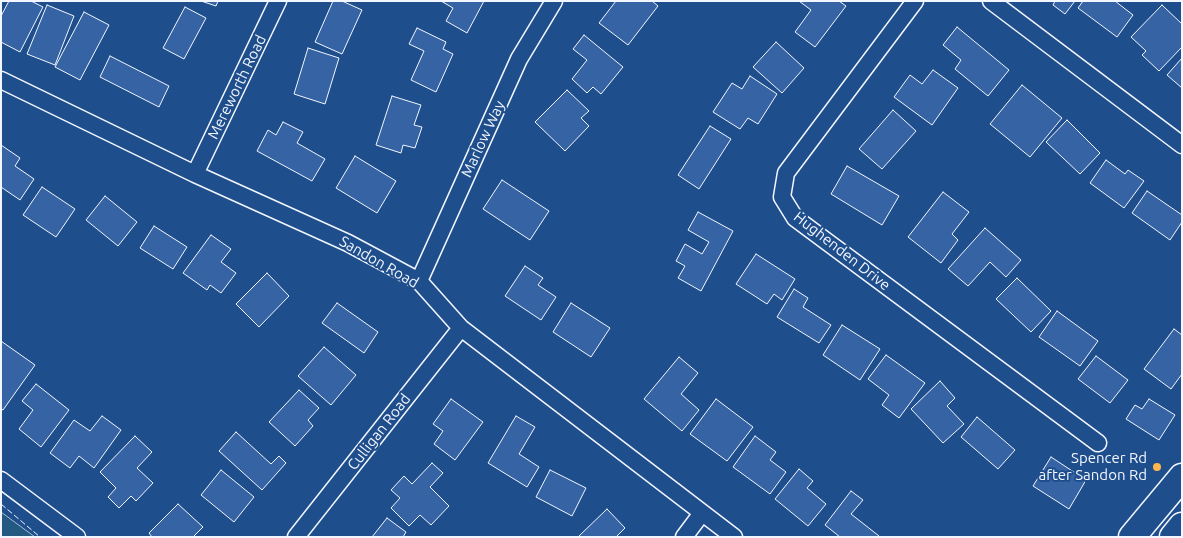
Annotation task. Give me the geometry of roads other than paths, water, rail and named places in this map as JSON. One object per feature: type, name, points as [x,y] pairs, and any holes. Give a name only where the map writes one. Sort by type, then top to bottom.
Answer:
[{"type":"main road","points":[[1132,537],[1182,476]]},
{"type":"main road","points":[[1173,537],[1182,526]]},
{"type":"street","name":"Mereworth Road","points":[[195,174],[278,1]]},
{"type":"street","name":"Marlow Way","points":[[419,281],[520,59],[554,1]]},
{"type":"street","name":"Hughenden Drive","points":[[915,1],[786,173],[782,197],[795,218],[1098,443]]},
{"type":"street","points":[[991,1],[1182,145]]},
{"type":"street","name":"Sandon Road","points":[[1,80],[195,174],[348,243],[419,281],[461,328],[734,537]]},
{"type":"street","name":"Culligan Road","points":[[296,537],[461,328]]},
{"type":"street","points":[[1,480],[77,537]]},
{"type":"street","points":[[684,537],[702,513]]},
{"type":"place","name":"Spencer Rd after Sandon Rd","points":[[1157,467]]}]
